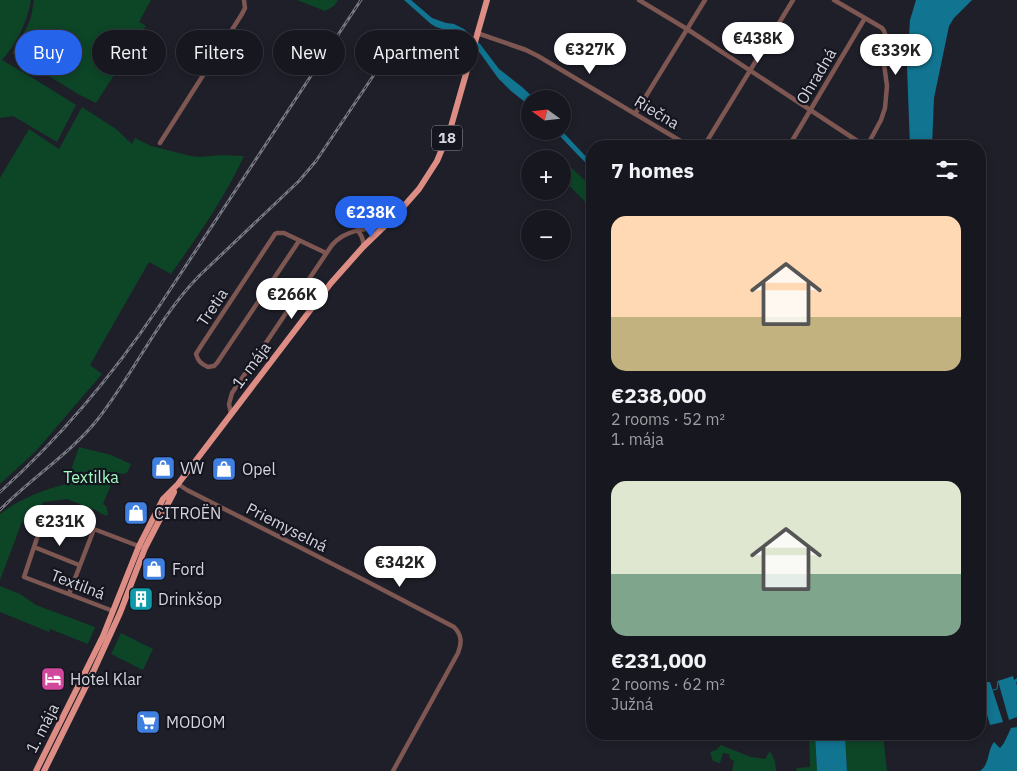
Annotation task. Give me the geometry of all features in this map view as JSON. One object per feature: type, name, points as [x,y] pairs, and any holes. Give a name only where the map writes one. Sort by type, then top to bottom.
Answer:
[{"type":"main road","name":"18","points":[[478,31],[487,0]]},
{"type":"main road","name":"1. mája","points":[[36,771],[87,668],[163,500],[178,484],[331,283],[363,247],[396,216],[429,176],[450,130],[466,75]]},
{"type":"main road","name":"1. mája","points":[[44,771],[112,632],[142,547]]},
{"type":"street","points":[[160,143],[242,14],[245,8],[244,0]]},
{"type":"street","points":[[639,0],[687,29],[857,140]]},
{"type":"street","points":[[635,114],[705,0]]},
{"type":"street","points":[[708,140],[793,0]]},
{"type":"street","points":[[834,0],[882,28],[886,36],[884,64],[887,86],[883,115],[869,140]]},
{"type":"street","name":"Ohradná","points":[[792,140],[865,18]]},
{"type":"street","name":"Riečna","points":[[478,34],[526,50],[538,56],[679,140]]},
{"type":"street","points":[[231,414],[229,406],[232,393],[326,253],[338,240],[357,230],[384,228]]},
{"type":"street","points":[[357,230],[363,238],[363,247]]},
{"type":"street","name":"Tretia","points":[[277,233],[284,233],[299,241],[217,362],[212,367],[200,363],[196,354],[277,233]]},
{"type":"street","points":[[299,241],[326,253]]},
{"type":"street","name":"Priemyselná","points":[[178,484],[454,627],[459,632],[461,641],[458,653],[393,771]]},
{"type":"street","name":"Textilná","points":[[113,611],[24,577],[43,520],[49,516],[57,515],[142,547]]},
{"type":"street","points":[[69,594],[94,529]]},
{"type":"street","points":[[34,547],[80,565]]},
{"type":"green space","points":[[0,0],[31,0],[22,30],[15,30],[15,42],[2,60],[15,68],[15,75],[28,75],[76,105],[57,142],[13,116],[0,118]]},
{"type":"green space","points":[[34,0],[151,0],[139,22],[146,26],[143,30],[92,30],[92,75],[114,75],[96,103],[47,75],[82,75],[82,30],[25,30],[31,17]]},
{"type":"green space","points":[[297,0],[338,0],[334,6],[325,11]]},
{"type":"green space","points":[[82,107],[116,129],[132,144],[135,138],[151,146],[191,156],[244,156],[219,202],[171,274],[149,262],[90,365],[102,374],[36,451],[0,484],[0,178],[29,129],[59,149]]},
{"type":"green space","points":[[571,168],[586,181],[586,203],[571,187]]},
{"type":"green space","name":"Textilka","points":[[79,447],[111,455],[131,464],[125,474],[116,473],[103,504],[106,506],[107,516],[67,499],[44,502],[35,514],[31,524],[22,522],[0,580],[0,514],[31,496],[66,484]]},
{"type":"green space","points":[[0,586],[20,594],[36,605],[95,627],[88,644],[50,629],[49,632],[0,612]]},
{"type":"green space","points":[[121,633],[153,649],[143,670],[111,654]]},
{"type":"green space","points":[[809,740],[815,740],[817,771],[796,771],[797,768],[810,767]]},
{"type":"green space","points":[[845,740],[884,740],[887,771],[847,771]]},
{"type":"green space","points":[[721,745],[751,757],[765,759],[770,751],[775,761],[776,771],[732,771],[734,761],[730,759],[729,754],[723,753],[720,763],[713,761],[710,752],[716,750]]},
{"type":"water","points":[[404,0],[411,0],[432,18],[454,24],[465,30],[446,30],[431,24]]},
{"type":"water","points":[[916,0],[972,0],[954,18],[949,26],[934,98],[932,140],[910,140],[907,67],[910,20]]},
{"type":"water","points":[[478,42],[499,69],[525,90],[521,90],[521,99],[498,78],[478,51]]},
{"type":"water","points":[[564,140],[570,140],[586,157],[586,163]]},
{"type":"water","points":[[1013,676],[1014,680],[1017,678],[1017,717],[1009,720],[998,681]]},
{"type":"water","points":[[986,682],[990,682],[1003,722],[990,725],[986,711]]},
{"type":"water","points":[[1017,727],[1017,771],[980,771],[987,761],[994,742],[1000,748],[1011,728]]},
{"type":"water","points":[[815,740],[845,740],[847,771],[817,771]]},
{"type":"waterway","points":[[993,690],[997,689],[998,681]]},
{"type":"railway","points":[[0,492],[65,428],[104,382],[141,333],[361,0]]},
{"type":"railway","points":[[0,510],[87,432],[111,401],[184,292],[299,181],[316,161],[374,75]]},
{"type":"place","name":"VW","points":[[163,468]]},
{"type":"place","name":"Opel","points":[[224,469]]},
{"type":"place","name":"CITROËN","points":[[136,513]]},
{"type":"place","name":"Ford","points":[[154,569]]},
{"type":"place","name":"Drinkšop","points":[[141,599]]},
{"type":"place","name":"Hotel Klar","points":[[53,679]]},
{"type":"place","name":"MODOM","points":[[148,722]]}]
